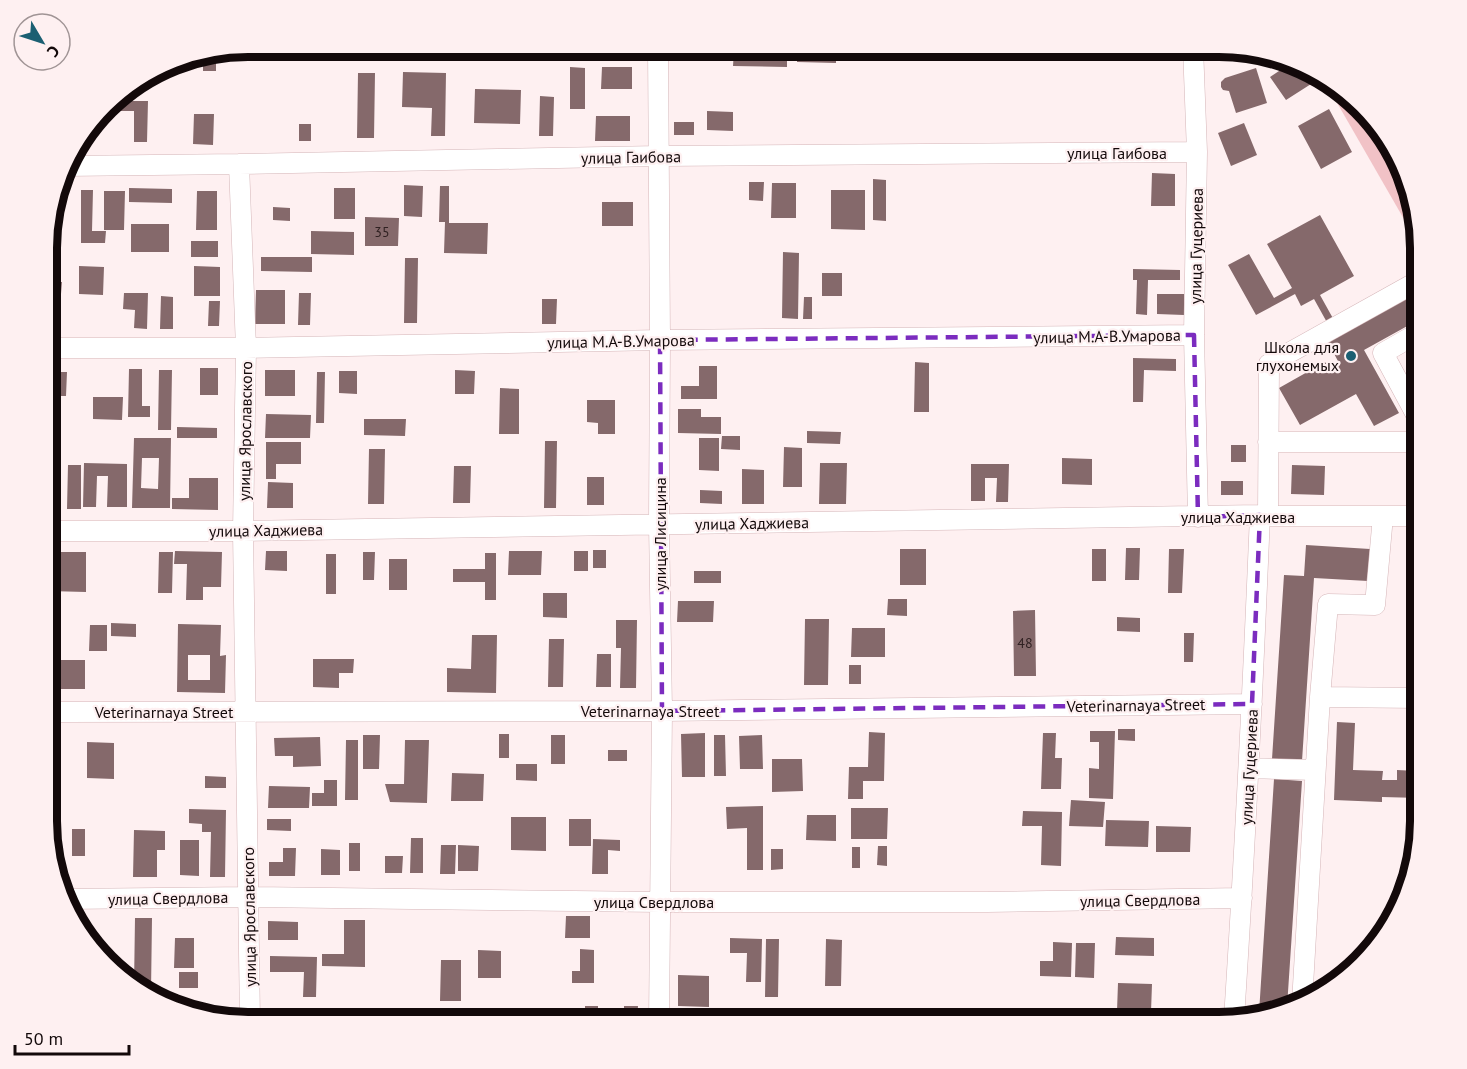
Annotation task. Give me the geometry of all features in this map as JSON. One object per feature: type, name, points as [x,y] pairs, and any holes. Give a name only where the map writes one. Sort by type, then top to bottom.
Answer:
[{"type":"street","name":"улица Лисицина","points":[[658,57],[659,524],[662,711],[659,1012]]},
{"type":"street","name":"улица Гуцериева","points":[[1193,57],[1197,152],[1194,335],[1198,517]]},
{"type":"street","name":"улица Гаибова","points":[[76,166],[659,156],[1197,152]]},
{"type":"street","name":"улица Ярославского","points":[[239,164],[246,348],[243,531],[250,1012]]},
{"type":"street","name":"улица Гуцериева","points":[[1234,1011],[1264,516],[1269,364],[1410,286]]},
{"type":"street","name":"улица М.А-В.Умарова","points":[[57,348],[246,348],[660,340],[1194,335]]},
{"type":"street","points":[[1410,338],[1383,353],[1410,403]]},
{"type":"street","points":[[1268,442],[1410,442]]},
{"type":"street","name":"улица Хаджиева","points":[[57,531],[243,531],[1383,516],[1410,512]]},
{"type":"street","points":[[1303,992],[1315,770],[1328,604],[1375,605],[1383,516]]},
{"type":"street","points":[[1320,697],[1410,698]]},
{"type":"street","name":"Veterinarnaya Street","points":[[57,712],[662,711],[1252,704]]},
{"type":"street","points":[[1249,768],[1315,770]]},
{"type":"street","name":"улица Свердлова","points":[[74,899],[248,897],[661,902],[987,902],[1242,898]]},
{"type":"highlighted area","points":[[1194,335],[1198,517],[1260,515],[1252,704],[662,711],[660,340]]},
{"type":"shaded area","points":[[1332,94],[1363,122],[1384,152],[1403,199],[1409,227]]},
{"type":"building","points":[[734,57],[787,57],[787,67],[733,66]]},
{"type":"building","points":[[797,57],[836,57],[836,63],[797,62]]},
{"type":"building","points":[[216,60],[216,71],[203,71],[203,63]]},
{"type":"building","points":[[570,67],[585,68],[585,109],[570,109]]},
{"type":"building","points":[[602,67],[632,67],[632,89],[601,89]]},
{"type":"building","points":[[1256,68],[1267,103],[1236,113],[1229,91],[1223,90],[1221,82],[1225,78]]},
{"type":"building","points":[[1282,69],[1313,83],[1286,100],[1270,77]]},
{"type":"building","points":[[403,72],[446,73],[445,136],[431,136],[432,108],[402,107]]},
{"type":"building","points":[[358,73],[375,73],[374,138],[357,138]]},
{"type":"building","points":[[475,89],[521,90],[520,124],[474,123]]},
{"type":"building","points":[[540,96],[554,97],[553,136],[539,136]]},
{"type":"building","points":[[126,101],[148,101],[147,142],[134,142],[134,111],[115,111]]},
{"type":"building","points":[[1329,109],[1352,152],[1321,169],[1298,126]]},
{"type":"building","points":[[707,111],[733,112],[733,131],[707,130]]},
{"type":"building","points":[[194,114],[214,114],[213,145],[193,144]]},
{"type":"building","points":[[596,116],[630,116],[630,141],[595,141]]},
{"type":"building","points":[[674,122],[694,122],[694,135],[674,135]]},
{"type":"building","points":[[1244,123],[1257,155],[1231,166],[1218,133]]},
{"type":"building","points":[[299,124],[311,124],[311,141],[299,141]]},
{"type":"building","points":[[1152,173],[1175,174],[1175,206],[1151,206]]},
{"type":"building","points":[[873,179],[886,180],[886,221],[873,220]]},
{"type":"building","points":[[749,182],[764,182],[763,201],[749,200]]},
{"type":"building","points":[[772,183],[796,183],[796,218],[771,218]]},
{"type":"building","points":[[404,185],[423,186],[422,217],[404,216]]},
{"type":"building","points":[[440,186],[449,186],[449,223],[488,223],[487,254],[444,253],[445,222],[439,222]]},
{"type":"building","points":[[129,188],[172,189],[172,203],[129,202]]},
{"type":"building","points":[[334,188],[355,188],[355,219],[334,219]]},
{"type":"building","points":[[81,190],[93,190],[92,231],[106,231],[105,243],[81,243]]},
{"type":"building","points":[[831,190],[865,190],[865,230],[831,229]]},
{"type":"building","points":[[104,191],[125,191],[124,230],[104,230]]},
{"type":"building","points":[[197,191],[217,191],[217,230],[196,230]]},
{"type":"building","points":[[602,202],[633,202],[633,226],[602,226]]},
{"type":"building","points":[[273,207],[290,208],[290,221],[273,220]]},
{"type":"building","points":[[1320,215],[1354,276],[1320,295],[1340,331],[1334,335],[1314,299],[1301,306],[1295,294],[1256,315],[1228,265],[1249,254],[1274,298],[1292,288],[1267,244]]},
{"type":"building","points":[[365,217],[399,218],[398,246],[365,246]]},
{"type":"building","points":[[131,224],[169,224],[169,252],[131,252]]},
{"type":"building","points":[[311,231],[354,232],[354,255],[311,254]]},
{"type":"building","points":[[191,241],[218,241],[218,257],[191,257]]},
{"type":"building","points":[[783,252],[799,253],[798,319],[782,318]]},
{"type":"building","points":[[261,257],[312,257],[312,272],[261,271]]},
{"type":"building","points":[[405,258],[418,258],[417,323],[404,323]]},
{"type":"building","points":[[79,266],[104,267],[103,295],[79,294]]},
{"type":"building","points":[[194,266],[220,267],[220,296],[194,296]]},
{"type":"building","points":[[1133,269],[1180,270],[1180,280],[1148,280],[1147,315],[1136,314],[1137,280],[1133,280]]},
{"type":"building","points":[[822,273],[842,273],[842,296],[822,296]]},
{"type":"building","points":[[57,282],[62,282],[61,294],[57,294]]},
{"type":"building","points":[[256,290],[285,290],[285,324],[255,324]]},
{"type":"building","points":[[124,293],[148,293],[147,329],[134,328],[135,310],[123,309]]},
{"type":"building","points":[[299,293],[311,293],[310,325],[298,325]]},
{"type":"building","points":[[1157,294],[1184,294],[1184,315],[1157,314]]},
{"type":"building","name":"Школа для глухонемых","points":[[1410,294],[1410,325],[1364,350],[1399,413],[1374,426],[1356,394],[1300,425],[1279,388],[1325,362],[1330,370],[1340,365],[1327,340]]},
{"type":"building","points":[[161,296],[173,297],[173,329],[160,329]]},
{"type":"building","points":[[804,297],[812,297],[812,319],[803,319]]},
{"type":"building","points":[[542,299],[557,299],[556,324],[542,324]]},
{"type":"building","points":[[209,301],[220,301],[219,326],[208,326]]},
{"type":"building","points":[[1133,358],[1176,359],[1176,371],[1144,370],[1143,402],[1133,402]]},
{"type":"building","points":[[915,362],[929,363],[929,412],[914,412]]},
{"type":"building","points":[[699,366],[717,366],[717,399],[681,399],[681,386],[699,386]]},
{"type":"building","points":[[200,368],[218,368],[218,395],[200,395]]},
{"type":"building","points":[[129,369],[142,369],[142,406],[150,406],[150,417],[128,417]]},
{"type":"building","points":[[159,370],[172,370],[171,430],[158,430]]},
{"type":"building","points":[[265,370],[295,370],[295,396],[265,396]]},
{"type":"building","points":[[455,370],[475,371],[474,394],[455,394]]},
{"type":"building","points":[[339,371],[357,371],[357,394],[339,393]]},
{"type":"building","points":[[57,372],[67,372],[66,396],[57,396]]},
{"type":"building","points":[[317,372],[325,372],[324,423],[316,423]]},
{"type":"building","points":[[500,388],[519,389],[519,434],[499,434]]},
{"type":"building","points":[[93,397],[123,397],[122,420],[93,419]]},
{"type":"building","points":[[587,400],[615,400],[615,434],[598,434],[598,423],[587,422]]},
{"type":"building","points":[[678,409],[701,409],[701,417],[721,417],[721,434],[678,433]]},
{"type":"building","points":[[266,414],[311,415],[310,438],[265,438]]},
{"type":"building","points":[[364,419],[406,419],[405,436],[364,435]]},
{"type":"building","points":[[177,427],[217,428],[217,438],[177,438]]},
{"type":"building","points":[[807,431],[841,432],[840,444],[807,443]]},
{"type":"building","points":[[722,436],[740,436],[740,450],[721,449]]},
{"type":"building","points":[[134,438],[171,438],[170,508],[132,508]],"holes":[[[142,458],[159,458],[158,489],[141,488]]]},
{"type":"building","points":[[699,438],[719,438],[719,471],[699,470]]},
{"type":"building","points":[[545,441],[557,441],[556,508],[544,508]]},
{"type":"building","points":[[266,442],[301,442],[301,464],[276,464],[276,479],[266,479]]},
{"type":"building","points":[[1231,445],[1246,445],[1246,462],[1231,462]]},
{"type":"building","points":[[784,447],[802,448],[802,487],[783,487]]},
{"type":"building","points":[[369,449],[385,449],[384,504],[368,504]]},
{"type":"building","points":[[1062,458],[1092,459],[1092,485],[1062,484]]},
{"type":"building","points":[[84,463],[127,464],[127,507],[107,507],[108,476],[97,476],[96,507],[83,507]]},
{"type":"building","points":[[820,463],[847,463],[846,504],[819,504]]},
{"type":"building","points":[[971,464],[1009,464],[1008,502],[996,502],[997,478],[985,478],[985,501],[971,501]]},
{"type":"building","points":[[68,465],[81,465],[81,509],[67,509]]},
{"type":"building","points":[[1292,465],[1325,466],[1324,495],[1291,494]]},
{"type":"building","points":[[454,466],[471,466],[470,503],[453,503]]},
{"type":"building","points":[[742,469],[764,470],[764,504],[742,504]]},
{"type":"building","points":[[587,477],[604,477],[604,505],[587,505]]},
{"type":"building","points":[[189,478],[218,478],[218,510],[172,509],[172,498],[189,498]]},
{"type":"building","points":[[1221,481],[1243,481],[1243,495],[1221,495]]},
{"type":"building","points":[[268,482],[293,483],[293,508],[267,508]]},
{"type":"building","points":[[700,490],[722,491],[722,504],[700,503]]},
{"type":"building","points":[[1306,545],[1370,549],[1368,581],[1314,578],[1302,761],[1272,759],[1284,575],[1304,576]]},
{"type":"building","points":[[1126,548],[1140,548],[1139,580],[1125,580]]},
{"type":"building","points":[[900,549],[926,549],[926,585],[900,585]]},
{"type":"building","points":[[1092,549],[1106,549],[1106,581],[1092,581]]},
{"type":"building","points":[[1169,549],[1184,549],[1182,593],[1168,593]]},
{"type":"building","points":[[593,550],[606,550],[606,568],[593,568]]},
{"type":"building","points":[[175,551],[222,552],[221,587],[203,587],[203,600],[186,600],[187,564],[174,564]]},
{"type":"building","points":[[266,551],[287,551],[287,571],[265,570]]},
{"type":"building","points":[[509,551],[542,551],[541,575],[508,575]]},
{"type":"building","points":[[574,551],[588,551],[588,571],[574,571]]},
{"type":"building","points":[[57,552],[86,552],[86,592],[57,591]]},
{"type":"building","points":[[159,552],[173,552],[172,593],[158,593]]},
{"type":"building","points":[[363,552],[375,552],[374,580],[363,580]]},
{"type":"building","points":[[485,553],[496,553],[496,600],[485,600],[485,582],[453,582],[453,569],[485,569]]},
{"type":"building","points":[[326,554],[336,554],[336,594],[326,594]]},
{"type":"building","points":[[389,559],[407,559],[407,590],[389,590]]},
{"type":"building","points":[[694,571],[721,571],[721,583],[694,583]]},
{"type":"building","points":[[543,593],[567,593],[567,618],[543,617]]},
{"type":"building","points":[[888,599],[907,599],[907,616],[887,615]]},
{"type":"building","points":[[678,601],[714,601],[713,622],[677,622]]},
{"type":"building","points":[[1035,610],[1036,676],[1014,676],[1013,611]]},
{"type":"building","points":[[1117,617],[1140,618],[1140,632],[1117,631]]},
{"type":"building","points":[[805,619],[829,619],[828,685],[804,685]]},
{"type":"building","points":[[616,620],[637,620],[636,688],[620,688],[621,648],[616,648]]},
{"type":"building","points":[[111,623],[136,624],[136,637],[111,636]]},
{"type":"building","points":[[178,624],[221,625],[220,656],[226,655],[225,693],[177,692]],"holes":[[[188,655],[210,655],[210,680],[188,680]]]},
{"type":"building","points":[[90,625],[107,625],[107,651],[89,651]]},
{"type":"building","points":[[852,628],[885,628],[885,657],[851,657]]},
{"type":"building","points":[[1184,633],[1194,633],[1193,662],[1184,662]]},
{"type":"building","points":[[472,635],[497,635],[496,693],[447,692],[447,668],[471,669]]},
{"type":"building","points":[[549,639],[564,639],[563,687],[548,687]]},
{"type":"building","points":[[597,654],[611,654],[611,687],[596,687]]},
{"type":"building","points":[[313,659],[354,659],[353,673],[339,673],[339,688],[313,687]]},
{"type":"building","points":[[57,660],[85,660],[85,689],[57,689]]},
{"type":"building","points":[[849,665],[861,665],[861,684],[849,684]]},
{"type":"building","points":[[1337,722],[1355,723],[1353,770],[1383,771],[1382,780],[1397,780],[1397,770],[1410,771],[1410,798],[1382,797],[1382,802],[1334,800]]},
{"type":"building","points":[[1118,729],[1135,729],[1135,741],[1118,740]]},
{"type":"building","points":[[1090,731],[1115,731],[1113,799],[1089,798],[1089,768],[1099,769],[1099,742],[1090,742]]},
{"type":"building","points":[[869,732],[885,733],[884,781],[863,781],[863,799],[848,799],[849,767],[868,767]]},
{"type":"building","points":[[705,733],[705,777],[682,777],[681,734]]},
{"type":"building","points":[[1043,733],[1056,733],[1055,758],[1062,758],[1061,789],[1041,789]]},
{"type":"building","points":[[499,734],[509,734],[509,758],[499,758]]},
{"type":"building","points":[[363,735],[380,735],[379,769],[363,769]]},
{"type":"building","points":[[551,735],[565,735],[565,764],[551,764]]},
{"type":"building","points":[[714,735],[725,735],[726,776],[714,776]]},
{"type":"building","points":[[762,735],[763,769],[740,769],[739,736]]},
{"type":"building","points":[[320,737],[321,766],[293,767],[293,756],[275,756],[274,738]]},
{"type":"building","points":[[346,740],[358,740],[358,800],[345,800]]},
{"type":"building","points":[[405,740],[429,740],[427,803],[390,802],[385,784],[404,784]]},
{"type":"building","points":[[87,742],[114,743],[114,779],[87,778]]},
{"type":"building","points":[[608,750],[627,750],[627,761],[608,761]]},
{"type":"building","points":[[772,759],[802,759],[803,791],[772,792]]},
{"type":"building","points":[[516,764],[537,764],[537,781],[516,780]]},
{"type":"building","points":[[452,773],[484,774],[483,801],[451,801]]},
{"type":"building","points":[[205,776],[226,777],[226,788],[205,788]]},
{"type":"building","points":[[1274,779],[1302,781],[1288,998],[1259,1007]]},
{"type":"building","points":[[324,780],[337,780],[337,806],[312,806],[312,793],[324,793]]},
{"type":"building","points":[[269,786],[310,787],[309,808],[268,808]]},
{"type":"building","points":[[1071,800],[1105,802],[1103,827],[1069,826]]},
{"type":"building","points":[[763,806],[763,870],[747,870],[747,828],[727,829],[726,807]]},
{"type":"building","points":[[851,808],[888,808],[887,839],[851,839]]},
{"type":"building","points":[[189,809],[226,810],[225,877],[210,877],[211,832],[202,832],[202,824],[189,823]]},
{"type":"building","points":[[1023,811],[1062,812],[1061,866],[1041,865],[1042,826],[1022,826]]},
{"type":"building","points":[[807,815],[836,815],[836,841],[806,840]]},
{"type":"building","points":[[511,817],[546,817],[546,851],[511,850]]},
{"type":"building","points":[[267,819],[291,819],[291,831],[267,830]]},
{"type":"building","points":[[569,819],[591,819],[591,846],[569,846]]},
{"type":"building","points":[[1106,820],[1149,821],[1148,847],[1105,846]]},
{"type":"building","points":[[1156,826],[1191,827],[1190,852],[1156,852]]},
{"type":"building","points":[[72,829],[85,829],[85,856],[72,856]]},
{"type":"building","points":[[134,830],[165,831],[165,850],[157,850],[157,877],[133,877]]},
{"type":"building","points":[[411,838],[423,838],[423,873],[410,873]]},
{"type":"building","points":[[593,839],[620,840],[620,851],[608,850],[608,874],[592,874]]},
{"type":"building","points":[[180,840],[199,840],[199,876],[180,875]]},
{"type":"building","points":[[349,843],[360,843],[360,871],[349,871]]},
{"type":"building","points":[[441,845],[456,845],[455,874],[440,874]]},
{"type":"building","points":[[458,845],[479,846],[478,871],[458,871]]},
{"type":"building","points":[[878,846],[887,846],[887,866],[877,865]]},
{"type":"building","points":[[852,847],[860,847],[860,868],[852,868]]},
{"type":"building","points":[[283,848],[296,848],[295,876],[269,876],[269,862],[283,862]]},
{"type":"building","points":[[321,849],[340,850],[340,875],[321,875]]},
{"type":"building","points":[[771,849],[783,849],[783,869],[771,870]]},
{"type":"building","points":[[385,856],[403,856],[402,873],[385,873]]},
{"type":"building","points":[[566,916],[590,916],[590,938],[565,938]]},
{"type":"building","points":[[135,918],[152,918],[151,985],[134,974]]},
{"type":"building","points":[[344,920],[365,920],[365,967],[322,966],[322,954],[344,954]]},
{"type":"building","points":[[268,921],[298,922],[298,940],[268,940]]},
{"type":"building","points":[[1116,937],[1154,938],[1154,956],[1115,955]]},
{"type":"building","points":[[175,938],[194,938],[194,968],[174,968]]},
{"type":"building","points":[[730,938],[762,939],[761,982],[746,982],[747,953],[730,953]]},
{"type":"building","points":[[766,939],[779,939],[778,997],[765,997]]},
{"type":"building","points":[[826,939],[842,940],[841,986],[825,986]]},
{"type":"building","points":[[1053,942],[1072,943],[1071,977],[1040,976],[1040,961],[1053,961]]},
{"type":"building","points":[[1076,943],[1095,943],[1094,978],[1075,977]]},
{"type":"building","points":[[580,949],[594,950],[594,983],[572,983],[572,971],[580,971]]},
{"type":"building","points":[[478,950],[501,951],[501,978],[478,978]]},
{"type":"building","points":[[270,956],[317,957],[316,997],[303,997],[304,972],[270,972]]},
{"type":"building","points":[[441,960],[461,960],[461,1001],[440,1001]]},
{"type":"building","points":[[179,972],[198,972],[198,988],[179,988]]},
{"type":"building","points":[[678,975],[709,976],[709,1007],[678,1006]]},
{"type":"building","points":[[1118,983],[1152,984],[1151,1012],[1117,1011]]},
{"type":"building","points":[[585,1006],[598,1006],[598,1012],[585,1012]]},
{"type":"building","points":[[624,1006],[638,1006],[638,1012],[624,1012]]},
{"type":"place","name":"Школа для глухонемых","points":[[1351,356]]}]
